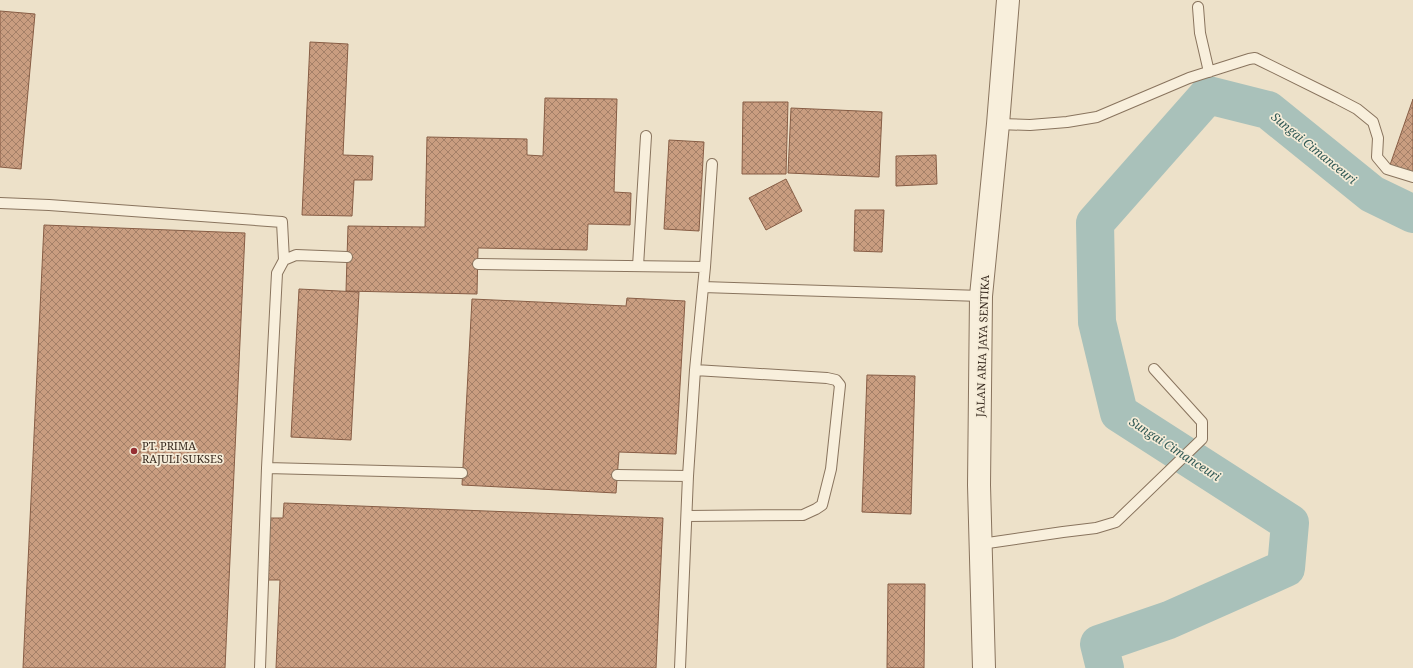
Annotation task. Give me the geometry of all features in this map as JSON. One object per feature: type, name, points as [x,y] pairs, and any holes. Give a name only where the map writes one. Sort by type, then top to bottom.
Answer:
[{"type":"street","name":"JALAN ARIA JAYA SENTIKA","points":[[984,668],[979,485],[981,296],[998,124],[1008,0]]},
{"type":"lane","points":[[1198,7],[1200,33],[1209,72]]},
{"type":"lane","points":[[998,124],[1030,125],[1067,122],[1097,116],[1189,78],[1255,58],[1356,109],[1373,122],[1378,138],[1377,157],[1387,169],[1413,177]]},
{"type":"lane","points":[[638,266],[646,136]]},
{"type":"lane","points":[[680,668],[688,476],[695,370],[706,267],[712,164]]},
{"type":"lane","points":[[0,203],[49,205],[282,222],[284,260],[277,273],[267,468],[260,668]]},
{"type":"lane","points":[[284,260],[296,256],[347,257]]},
{"type":"lane","points":[[478,264],[706,267]]},
{"type":"lane","points":[[703,287],[981,296]]},
{"type":"lane","points":[[981,544],[1096,528],[1116,522],[1202,439],[1202,422],[1154,369]]},
{"type":"lane","points":[[687,516],[803,514],[822,505],[831,469],[840,385],[836,380],[828,378],[695,370]]},
{"type":"lane","points":[[267,468],[462,473]]},
{"type":"lane","points":[[617,475],[688,476]]},
{"type":"building","points":[[0,11],[35,14],[21,169],[0,167]]},
{"type":"building","points":[[310,42],[348,44],[343,155],[373,156],[372,180],[354,180],[352,216],[302,215]]},
{"type":"building","points":[[545,98],[617,99],[614,192],[631,193],[630,225],[588,224],[587,250],[478,248],[477,294],[346,291],[348,226],[425,227],[427,137],[527,139],[527,155],[543,156]]},
{"type":"building","points":[[1413,99],[1413,173],[1390,165]]},
{"type":"building","points":[[743,102],[788,102],[786,174],[742,174]]},
{"type":"building","points":[[791,108],[882,112],[879,177],[788,173]]},
{"type":"building","points":[[669,140],[704,142],[699,231],[664,229]]},
{"type":"building","points":[[936,155],[937,184],[896,186],[896,156]]},
{"type":"building","points":[[786,179],[802,211],[766,230],[749,198]]},
{"type":"building","points":[[855,210],[884,210],[882,252],[854,251]]},
{"type":"building","name":"PT. PRIMA RAJULI SUKSES","points":[[44,225],[245,233],[225,668],[23,668]]},
{"type":"building","points":[[299,289],[359,292],[351,440],[291,437]]},
{"type":"building","points":[[627,298],[685,301],[676,454],[619,452],[616,493],[462,485],[472,299],[626,306]]},
{"type":"building","points":[[867,375],[915,376],[911,514],[862,512]]},
{"type":"building","points":[[284,503],[663,518],[656,668],[276,668],[280,580],[266,580],[269,518],[283,518]]},
{"type":"building","points":[[888,584],[925,584],[924,668],[887,668]]},
{"type":"waterway","name":"Sungai Cimanceuri","points":[[1105,668],[1099,644],[1169,620],[1286,568],[1290,523],[1119,413],[1097,322],[1095,223],[1208,95],[1268,110],[1372,194],[1413,214]]},
{"type":"place","name":"PT. PRIMA RAJULI SUKSES","points":[[134,451]]}]
